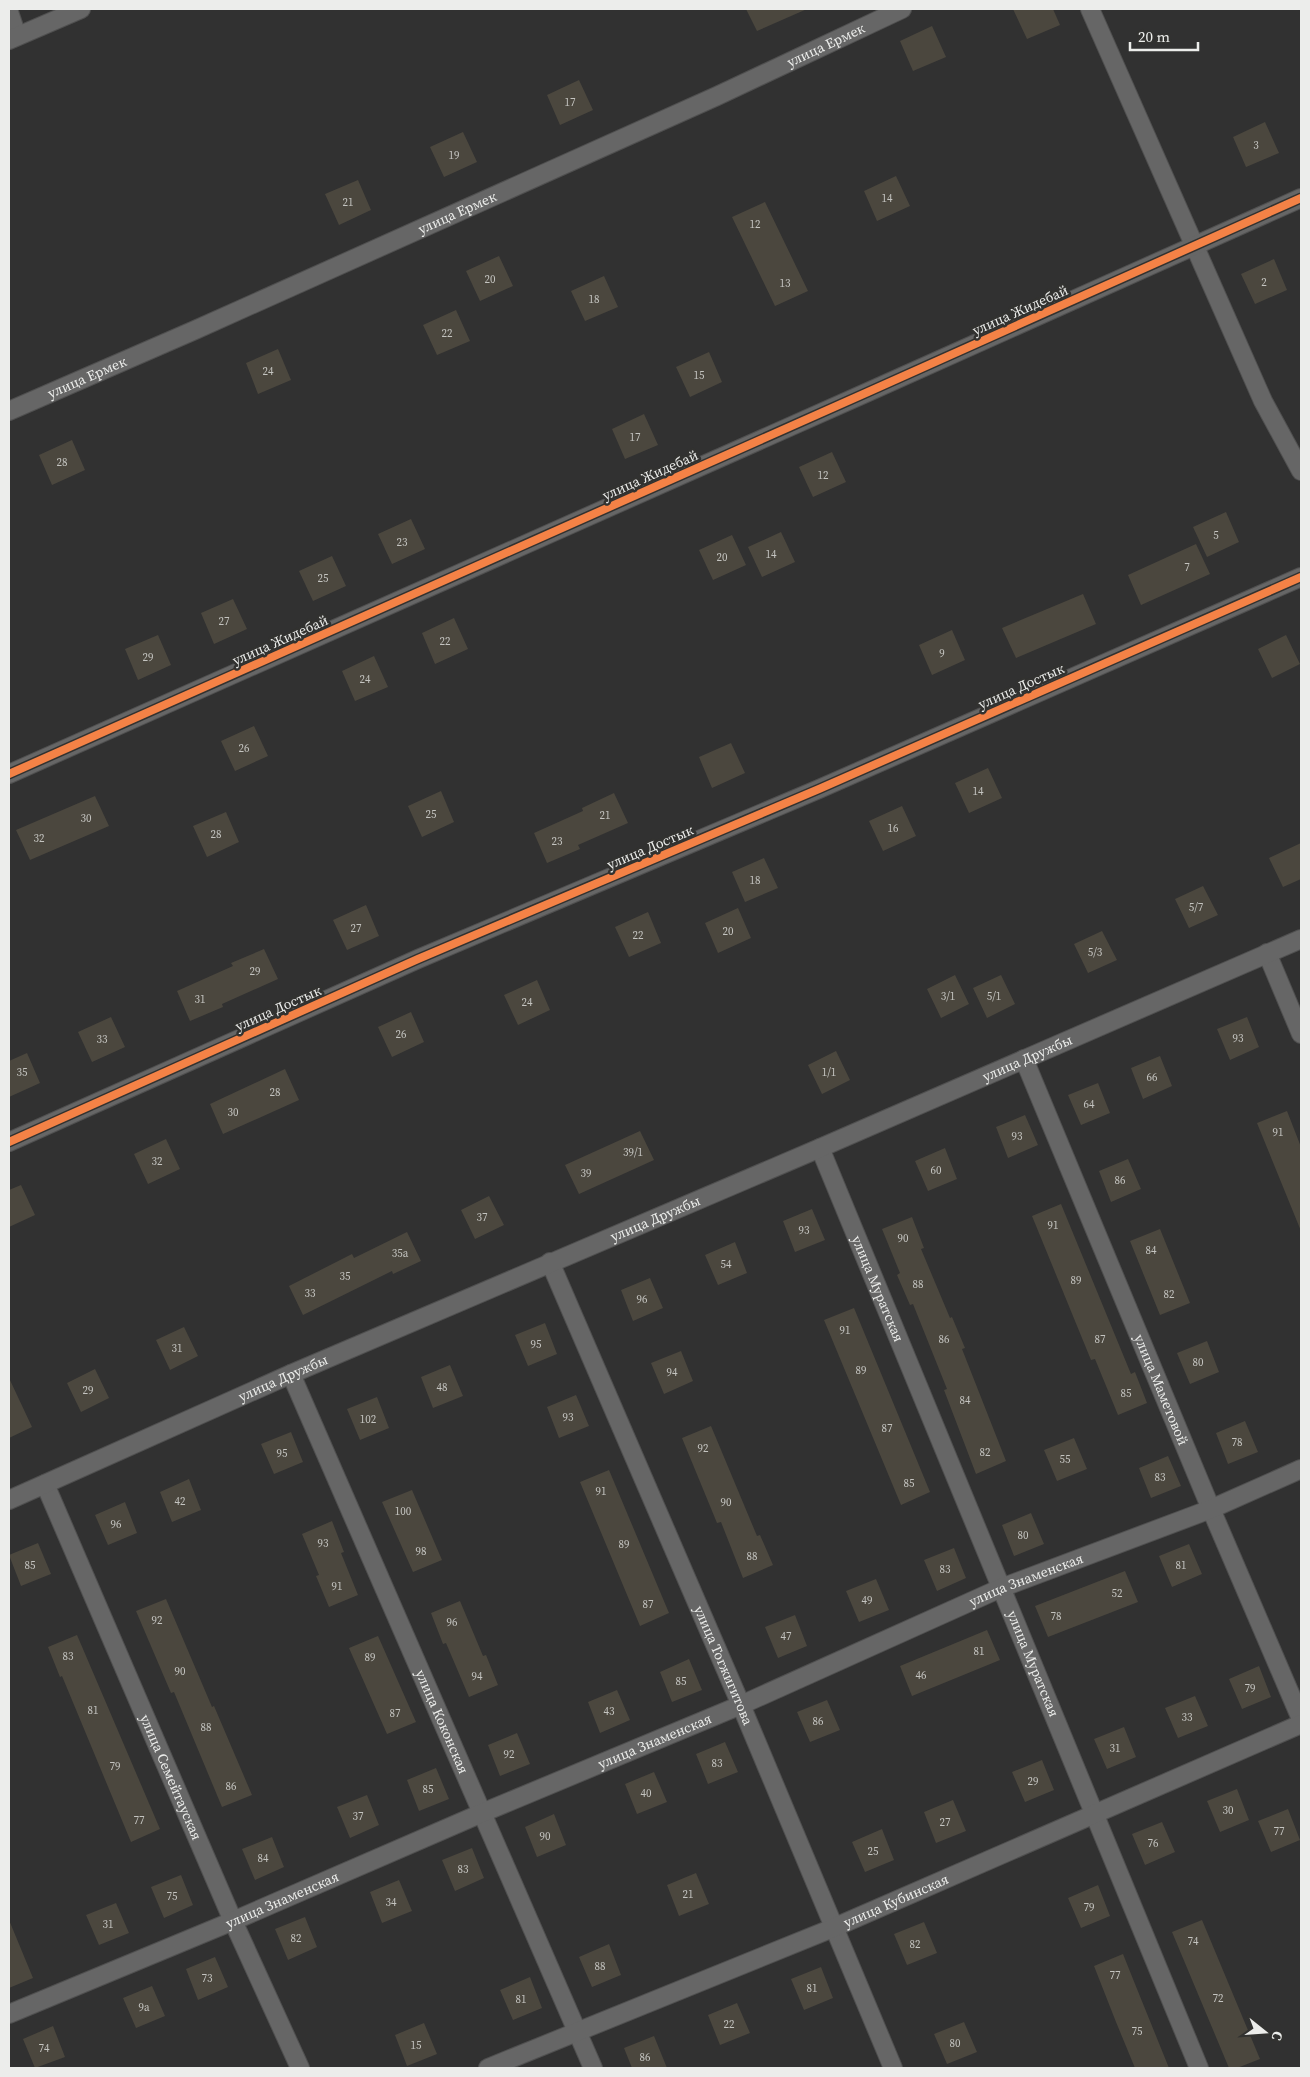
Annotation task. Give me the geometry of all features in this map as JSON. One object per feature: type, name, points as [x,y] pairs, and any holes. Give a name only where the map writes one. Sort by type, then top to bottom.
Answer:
[{"type":"street","points":[[9,12],[13,38],[81,9]]},
{"type":"street","name":"улица Ермек","points":[[9,411],[213,322],[690,108],[902,9]]},
{"type":"street","points":[[1090,9],[1263,401],[1301,471]]},
{"type":"street","name":"улица Жидебай","points":[[9,774],[1301,198]]},
{"type":"street","name":"улица Достык","points":[[9,1142],[418,959],[819,789],[1301,577]]},
{"type":"street","name":"улица Дружбы","points":[[9,1500],[290,1374],[820,1148],[1301,938]]},
{"type":"street","points":[[1267,953],[1301,1034]]},
{"type":"street","name":"улица Маметовой","points":[[1024,1059],[1211,1509],[1301,1719]]},
{"type":"street","name":"улица Муратская","points":[[820,1148],[1096,1813],[1199,2068]]},
{"type":"street","name":"улица Тогжигитова","points":[[550,1262],[741,1705],[893,2068]]},
{"type":"street","name":"улица Коконская","points":[[290,1374],[593,2068]]},
{"type":"street","name":"улица Знаменская","points":[[9,2014],[234,1921],[482,1813],[741,1705],[1001,1588],[1211,1509],[1301,1469]]},
{"type":"street","name":"улица Семейтауская","points":[[45,1484],[234,1921],[300,2068]]},
{"type":"street","name":"улица Кубинская","points":[[488,2068],[577,2030],[833,1928],[1301,1724]]},
{"type":"building","points":[[746,9],[807,9],[757,31]]},
{"type":"building","points":[[1013,9],[1053,9],[1060,25],[1027,39]]},
{"type":"building","points":[[932,26],[946,57],[913,71],[900,41]]},
{"type":"building","points":[[579,80],[593,110],[560,125],[547,95]]},
{"type":"building","points":[[1265,122],[1279,153],[1246,167],[1233,137]]},
{"type":"building","points":[[463,132],[477,162],[444,177],[430,147]]},
{"type":"building","points":[[896,176],[910,206],[877,221],[864,191]]},
{"type":"building","points":[[358,180],[371,210],[339,225],[325,194]]},
{"type":"building","points":[[765,202],[808,291],[775,306],[732,217]]},
{"type":"building","points":[[499,256],[513,286],[480,301],[466,271]]},
{"type":"building","points":[[1274,259],[1287,290],[1255,304],[1241,274]]},
{"type":"building","points":[[604,276],[618,307],[585,321],[571,291]]},
{"type":"building","points":[[456,310],[470,341],[437,355],[423,325]]},
{"type":"building","points":[[278,349],[291,380],[258,394],[246,363]]},
{"type":"building","points":[[709,352],[722,382],[690,397],[676,367]]},
{"type":"building","points":[[644,414],[658,445],[625,459],[612,429]]},
{"type":"building","points":[[72,440],[85,470],[52,485],[39,455]]},
{"type":"building","points":[[832,452],[846,482],[813,497],[799,467]]},
{"type":"building","points":[[1226,512],[1239,542],[1207,557],[1193,527]]},
{"type":"building","points":[[411,519],[425,549],[392,564],[378,534]]},
{"type":"building","points":[[781,532],[795,562],[762,577],[748,547]]},
{"type":"building","points":[[732,535],[746,565],[713,580],[699,550]]},
{"type":"building","points":[[1196,544],[1210,574],[1141,605],[1128,575]]},
{"type":"building","points":[[332,556],[346,586],[313,601],[299,571]]},
{"type":"building","points":[[1083,594],[1096,624],[1016,658],[1002,628]]},
{"type":"building","points":[[233,599],[247,629],[214,644],[201,613]]},
{"type":"building","points":[[454,618],[468,649],[435,664],[422,633]]},
{"type":"building","points":[[952,630],[965,660],[932,675],[919,645]]},
{"type":"building","points":[[158,635],[171,665],[138,680],[125,649]]},
{"type":"building","points":[[1286,635],[1300,664],[1272,678],[1258,649]]},
{"type":"building","points":[[374,656],[388,687],[355,701],[342,671]]},
{"type":"building","points":[[254,726],[268,756],[235,771],[221,741]]},
{"type":"building","points":[[731,743],[745,773],[712,788],[699,757]]},
{"type":"building","points":[[988,768],[1002,798],[969,813],[955,783]]},
{"type":"building","points":[[441,791],[454,822],[422,837],[408,806]]},
{"type":"building","points":[[614,793],[628,823],[578,845],[580,849],[547,863],[534,833],[583,811],[582,808]]},
{"type":"building","points":[[95,796],[109,826],[30,860],[16,830]]},
{"type":"building","points":[[902,806],[916,836],[883,851],[869,821]]},
{"type":"building","points":[[226,812],[239,842],[207,857],[193,826]]},
{"type":"building","points":[[1301,843],[1301,879],[1283,887],[1269,858]]},
{"type":"building","points":[[764,858],[778,888],[745,902],[732,872]]},
{"type":"building","points":[[1203,886],[1218,915],[1189,928],[1175,899]]},
{"type":"building","points":[[366,905],[379,936],[347,950],[333,920]]},
{"type":"building","points":[[738,908],[751,938],[718,953],[705,923]]},
{"type":"building","points":[[648,912],[661,943],[629,957],[615,927]]},
{"type":"building","points":[[1102,931],[1117,960],[1088,973],[1074,944]]},
{"type":"building","points":[[264,949],[278,979],[222,1004],[223,1007],[190,1021],[177,991],[233,966],[231,963]]},
{"type":"building","points":[[955,975],[969,1004],[941,1018],[927,989]]},
{"type":"building","points":[[1001,975],[1015,1004],[987,1018],[973,988]]},
{"type":"building","points":[[537,980],[550,1010],[518,1025],[504,995]]},
{"type":"building","points":[[411,1012],[424,1042],[392,1057],[378,1027]]},
{"type":"building","points":[[111,1017],[125,1047],[92,1062],[78,1032]]},
{"type":"building","points":[[1247,1017],[1259,1047],[1230,1060],[1217,1029]]},
{"type":"building","points":[[836,1051],[850,1080],[822,1094],[808,1065]]},
{"type":"building","points":[[27,1053],[40,1083],[9,1097],[9,1061]]},
{"type":"building","points":[[1160,1056],[1172,1086],[1143,1099],[1131,1068]]},
{"type":"building","points":[[285,1069],[299,1100],[223,1134],[210,1104]]},
{"type":"building","points":[[1098,1083],[1110,1113],[1081,1125],[1068,1095]]},
{"type":"building","points":[[1287,1111],[1301,1147],[1301,1231],[1257,1123]]},
{"type":"building","points":[[1025,1115],[1038,1145],[1008,1158],[996,1127]]},
{"type":"building","points":[[640,1131],[654,1160],[579,1194],[565,1165]]},
{"type":"building","points":[[166,1139],[180,1169],[148,1184],[134,1154]]},
{"type":"building","points":[[945,1148],[957,1179],[928,1191],[915,1161]]},
{"type":"building","points":[[1128,1159],[1141,1189],[1111,1202],[1099,1171]]},
{"type":"building","points":[[21,1185],[35,1215],[9,1227],[9,1190]]},
{"type":"building","points":[[489,1196],[504,1225],[475,1239],[461,1210]]},
{"type":"building","points":[[1061,1204],[1131,1374],[1135,1372],[1147,1403],[1118,1415],[1095,1359],[1091,1360],[1032,1216]]},
{"type":"building","points":[[812,1209],[825,1240],[795,1252],[783,1221]]},
{"type":"building","points":[[912,1217],[924,1248],[921,1249],[950,1318],[952,1317],[965,1348],[962,1349],[1006,1461],[976,1474],[944,1390],[947,1389],[913,1304],[910,1305],[897,1275],[900,1273],[882,1229]]},
{"type":"building","points":[[1160,1229],[1190,1303],[1160,1315],[1130,1241]]},
{"type":"building","points":[[407,1232],[421,1261],[393,1274],[392,1271],[303,1315],[289,1286],[352,1254],[354,1258]]},
{"type":"building","points":[[735,1242],[747,1273],[718,1285],[705,1255]]},
{"type":"building","points":[[650,1278],[663,1308],[633,1321],[621,1290]]},
{"type":"building","points":[[854,1308],[930,1492],[901,1505],[824,1320]]},
{"type":"building","points":[[545,1323],[557,1354],[528,1366],[515,1335]]},
{"type":"building","points":[[184,1327],[198,1356],[170,1370],[156,1340]]},
{"type":"building","points":[[1207,1341],[1219,1372],[1190,1384],[1177,1353]]},
{"type":"building","points":[[681,1351],[693,1381],[664,1394],[651,1363]]},
{"type":"building","points":[[450,1365],[463,1396],[433,1408],[421,1377]]},
{"type":"building","points":[[95,1369],[109,1398],[81,1412],[67,1383]]},
{"type":"building","points":[[9,1378],[32,1427],[9,1438]]},
{"type":"building","points":[[576,1395],[589,1426],[559,1438],[547,1407]]},
{"type":"building","points":[[377,1397],[389,1428],[360,1440],[347,1409]]},
{"type":"building","points":[[1245,1421],[1258,1452],[1228,1464],[1216,1433]]},
{"type":"building","points":[[711,1426],[757,1536],[760,1535],[773,1565],[743,1578],[721,1522],[717,1523],[682,1438]]},
{"type":"building","points":[[291,1432],[303,1462],[274,1474],[261,1444]]},
{"type":"building","points":[[1074,1438],[1087,1469],[1057,1481],[1044,1450]]},
{"type":"building","points":[[1168,1456],[1181,1486],[1151,1498],[1139,1468]]},
{"type":"building","points":[[609,1470],[669,1613],[640,1626],[580,1482]]},
{"type":"building","points":[[189,1479],[201,1510],[172,1522],[160,1492]]},
{"type":"building","points":[[412,1490],[442,1560],[413,1572],[382,1502]]},
{"type":"building","points":[[125,1502],[137,1533],[108,1545],[95,1515]]},
{"type":"building","points":[[1031,1513],[1044,1544],[1014,1556],[1002,1525]]},
{"type":"building","points":[[332,1521],[344,1552],[341,1553],[358,1595],[329,1607],[316,1576],[319,1575],[302,1534]]},
{"type":"building","points":[[38,1543],[51,1574],[21,1586],[9,1555]]},
{"type":"building","points":[[1189,1544],[1202,1574],[1172,1587],[1159,1556]]},
{"type":"building","points":[[954,1548],[966,1578],[937,1591],[924,1560]]},
{"type":"building","points":[[1125,1571],[1138,1602],[1048,1637],[1035,1606]]},
{"type":"building","points":[[876,1579],[889,1610],[859,1622],[846,1591]]},
{"type":"building","points":[[166,1599],[252,1795],[222,1807],[174,1692],[171,1693],[136,1611]]},
{"type":"building","points":[[460,1601],[483,1656],[486,1655],[498,1685],[469,1697],[446,1643],[443,1644],[431,1613]]},
{"type":"building","points":[[795,1615],[807,1646],[778,1658],[765,1627]]},
{"type":"building","points":[[987,1630],[1000,1660],[912,1696],[900,1666]]},
{"type":"building","points":[[77,1635],[160,1829],[131,1842],[62,1676],[60,1677],[48,1647]]},
{"type":"building","points":[[378,1636],[416,1722],[387,1734],[349,1648]]},
{"type":"building","points":[[689,1659],[702,1690],[672,1702],[660,1672]]},
{"type":"building","points":[[1259,1666],[1271,1697],[1242,1709],[1229,1679]]},
{"type":"building","points":[[617,1690],[630,1720],[600,1733],[588,1702]]},
{"type":"building","points":[[1195,1696],[1208,1726],[1178,1738],[1165,1708]]},
{"type":"building","points":[[827,1700],[840,1730],[810,1742],[797,1712]]},
{"type":"building","points":[[1124,1727],[1136,1757],[1107,1769],[1094,1739]]},
{"type":"building","points":[[517,1733],[530,1764],[500,1776],[488,1745]]},
{"type":"building","points":[[725,1742],[738,1772],[708,1784],[696,1754]]},
{"type":"building","points":[[1042,1760],[1054,1790],[1025,1802],[1012,1772]]},
{"type":"building","points":[[436,1768],[449,1799],[419,1811],[407,1780]]},
{"type":"building","points":[[654,1772],[667,1802],[637,1814],[625,1784]]},
{"type":"building","points":[[1237,1789],[1249,1820],[1220,1832],[1207,1801]]},
{"type":"building","points":[[367,1795],[379,1825],[350,1838],[337,1807]]},
{"type":"building","points":[[953,1800],[966,1831],[936,1843],[924,1812]]},
{"type":"building","points":[[1288,1809],[1300,1840],[1271,1852],[1258,1821]]},
{"type":"building","points":[[554,1814],[566,1845],[537,1857],[525,1827]]},
{"type":"building","points":[[1162,1822],[1175,1852],[1145,1865],[1132,1834]]},
{"type":"building","points":[[882,1829],[894,1860],[865,1872],[852,1842]]},
{"type":"building","points":[[272,1837],[284,1867],[255,1880],[242,1849]]},
{"type":"building","points":[[472,1848],[484,1878],[455,1891],[442,1860]]},
{"type":"building","points":[[696,1873],[709,1904],[679,1916],[667,1885]]},
{"type":"building","points":[[181,1875],[193,1905],[164,1918],[151,1887]]},
{"type":"building","points":[[399,1880],[412,1911],[382,1923],[370,1892]]},
{"type":"building","points":[[1098,1885],[1110,1916],[1081,1928],[1068,1898]]},
{"type":"building","points":[[116,1903],[129,1933],[99,1945],[86,1915]]},
{"type":"building","points":[[305,1917],[317,1947],[288,1960],[275,1929]]},
{"type":"building","points":[[9,1920],[33,1978],[9,1988]]},
{"type":"building","points":[[1202,1920],[1260,2059],[1237,2068],[1229,2068],[1172,1932]]},
{"type":"building","points":[[924,1922],[937,1953],[907,1965],[894,1934]]},
{"type":"building","points":[[609,1944],[621,1975],[592,1987],[579,1957]]},
{"type":"building","points":[[1123,1954],[1169,2068],[1135,2068],[1116,2022],[1094,1966]]},
{"type":"building","points":[[215,1957],[228,1987],[198,2000],[186,1969]]},
{"type":"building","points":[[821,1967],[833,1998],[804,2010],[791,1979]]},
{"type":"building","points":[[530,1977],[542,2008],[513,2020],[500,1990]]},
{"type":"building","points":[[152,1986],[165,2016],[136,2028],[123,1998]]},
{"type":"building","points":[[737,2003],[750,2033],[720,2045],[708,2015]]},
{"type":"building","points":[[964,2022],[977,2052],[947,2064],[934,2034]]},
{"type":"building","points":[[424,2023],[437,2054],[407,2066],[395,2035]]},
{"type":"building","points":[[53,2026],[65,2057],[35,2068],[23,2039]]},
{"type":"building","points":[[654,2036],[667,2068],[632,2068],[624,2048]]},
{"type":"cycle path","points":[[9,774],[1301,198]]},
{"type":"cycle path","points":[[9,1142],[418,959],[819,789],[1301,577]]}]
